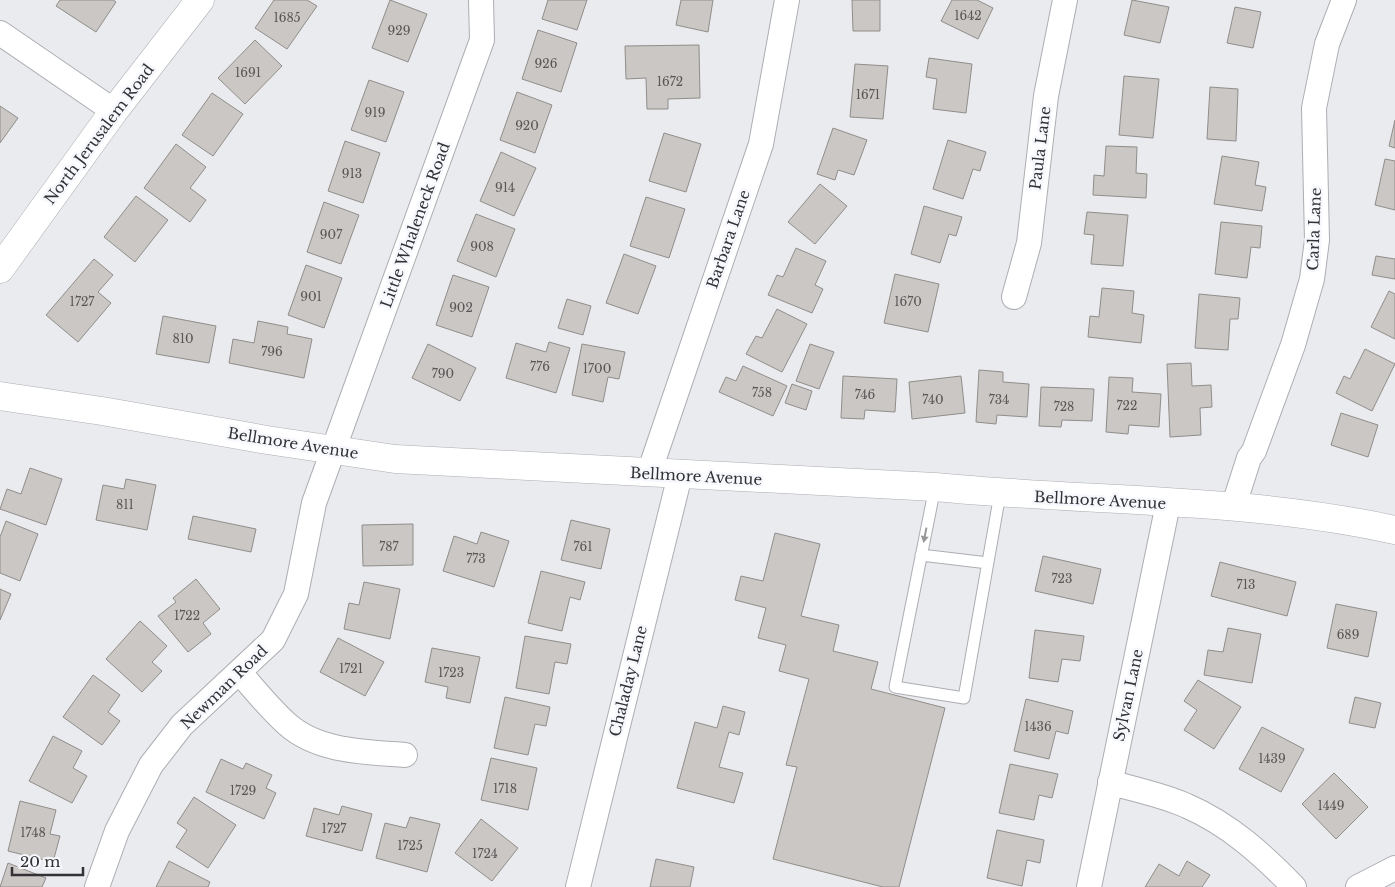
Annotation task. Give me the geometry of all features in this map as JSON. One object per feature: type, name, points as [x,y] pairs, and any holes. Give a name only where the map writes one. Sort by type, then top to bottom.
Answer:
[{"type":"main road","name":"North Jerusalem Road","points":[[0,269],[114,111],[200,0]]},
{"type":"main road","name":"Bellmore Avenue","points":[[0,396],[395,459],[935,487],[1000,494],[1234,508],[1304,514],[1395,530]]},
{"type":"street","name":"Little Whaleneck Road","points":[[334,448],[482,40],[481,0]]},
{"type":"street","name":"Barbara Lane","points":[[649,473],[761,144],[783,32],[787,0]]},
{"type":"street","name":"Paula Lane","points":[[1014,297],[1029,243],[1046,96],[1065,0]]},
{"type":"street","name":"Carla Lane","points":[[1234,508],[1249,458],[1254,451],[1293,345],[1312,279],[1317,240],[1314,108],[1327,44],[1344,0]]},
{"type":"street","points":[[0,33],[114,111]]},
{"type":"street","name":"Newman Road","points":[[97,887],[117,831],[151,765],[182,725],[240,673],[273,640],[296,594],[314,503],[334,448]]},
{"type":"street","name":"Chaladay Lane","points":[[578,887],[680,475]]},
{"type":"street","name":"Sylvan Lane","points":[[1089,887],[1168,504]]},
{"type":"street","points":[[240,673],[288,726],[316,741],[348,750],[405,754]]},
{"type":"street","points":[[1110,782],[1187,806],[1231,829],[1275,867],[1294,887]]},
{"type":"street","points":[[1358,887],[1395,868]]},
{"type":"lane","points":[[935,487],[895,687],[964,698],[1000,494]]},
{"type":"lane","points":[[921,555],[988,563]]},
{"type":"building","points":[[60,0],[113,0],[116,2],[96,32],[56,6]]},
{"type":"building","points":[[274,0],[307,0],[317,6],[287,49],[255,28]]},
{"type":"building","points":[[390,0],[427,14],[408,62],[372,48]]},
{"type":"building","points":[[548,0],[587,0],[577,30],[542,19]]},
{"type":"building","points":[[681,0],[713,0],[708,32],[676,25]]},
{"type":"building","points":[[852,0],[880,0],[880,31],[853,31]]},
{"type":"building","points":[[952,0],[977,0],[993,8],[978,39],[941,21]]},
{"type":"building","points":[[1132,0],[1169,7],[1160,43],[1124,35]]},
{"type":"building","points":[[1235,7],[1261,12],[1253,48],[1227,43]]},
{"type":"building","points":[[538,30],[577,43],[561,92],[522,79]]},
{"type":"building","points":[[255,40],[282,66],[245,104],[218,78]]},
{"type":"building","points":[[699,45],[700,98],[668,99],[668,109],[647,109],[646,78],[626,79],[625,46]]},
{"type":"building","points":[[929,58],[972,64],[966,113],[933,109],[937,79],[926,77]]},
{"type":"building","points":[[855,64],[888,66],[883,119],[850,117]]},
{"type":"building","points":[[1124,76],[1159,79],[1153,138],[1119,135]]},
{"type":"building","points":[[369,80],[404,92],[386,142],[351,130]]},
{"type":"building","points":[[1210,87],[1238,89],[1236,141],[1207,139]]},
{"type":"building","points":[[517,92],[552,105],[535,153],[500,140]]},
{"type":"building","points":[[212,93],[243,114],[213,156],[182,135]]},
{"type":"building","points":[[0,106],[18,118],[0,143]]},
{"type":"building","points":[[1395,120],[1395,148],[1389,146]]},
{"type":"building","points":[[833,128],[867,140],[854,175],[838,170],[835,180],[817,174]]},
{"type":"building","points":[[664,133],[701,144],[686,192],[649,181]]},
{"type":"building","points":[[948,140],[986,152],[980,171],[973,169],[963,199],[933,189]]},
{"type":"building","points":[[345,141],[380,153],[363,203],[328,191]]},
{"type":"building","points":[[176,144],[206,167],[190,188],[206,200],[190,222],[144,188]]},
{"type":"building","points":[[1106,146],[1137,147],[1136,173],[1147,174],[1146,198],[1093,195],[1094,175],[1104,176]]},
{"type":"building","points":[[501,152],[536,168],[514,216],[480,201]]},
{"type":"building","points":[[1222,156],[1259,162],[1255,185],[1266,187],[1262,211],[1214,204]]},
{"type":"building","points":[[1385,159],[1395,161],[1395,210],[1375,205]]},
{"type":"building","points":[[820,184],[847,206],[815,244],[788,222]]},
{"type":"building","points":[[136,196],[168,220],[135,262],[104,237]]},
{"type":"building","points":[[646,197],[685,209],[669,258],[630,246]]},
{"type":"building","points":[[324,202],[359,215],[341,264],[307,252]]},
{"type":"building","points":[[924,206],[962,217],[956,236],[949,234],[940,263],[911,254]]},
{"type":"building","points":[[1087,212],[1128,215],[1123,266],[1091,264],[1094,235],[1084,234]]},
{"type":"building","points":[[476,214],[515,229],[496,277],[457,261]]},
{"type":"building","points":[[1221,222],[1262,226],[1260,248],[1251,247],[1247,278],[1215,274]]},
{"type":"building","points":[[796,248],[826,261],[815,285],[823,289],[812,313],[768,295],[777,275],[783,277]]},
{"type":"building","points":[[624,254],[656,266],[638,314],[606,303]]},
{"type":"building","points":[[1376,256],[1395,259],[1395,279],[1372,275]]},
{"type":"building","points":[[94,259],[113,275],[98,292],[111,303],[78,342],[46,315]]},
{"type":"building","points":[[306,265],[342,278],[324,328],[288,315]]},
{"type":"building","points":[[895,274],[939,284],[928,332],[884,323]]},
{"type":"building","points":[[453,275],[489,287],[472,337],[436,325]]},
{"type":"building","points":[[1102,288],[1134,291],[1132,313],[1144,315],[1141,343],[1088,337],[1090,316],[1099,317]]},
{"type":"building","points":[[1389,291],[1395,294],[1395,339],[1371,327]]},
{"type":"building","points":[[1199,294],[1240,298],[1238,319],[1230,319],[1228,350],[1195,348]]},
{"type":"building","points":[[567,299],[591,306],[583,335],[558,328]]},
{"type":"building","points":[[777,309],[807,324],[782,372],[746,354],[756,336],[762,338]]},
{"type":"building","points":[[163,316],[216,326],[209,363],[156,354]]},
{"type":"building","points":[[258,321],[288,327],[287,334],[312,339],[304,378],[229,363],[233,339],[254,343]]},
{"type":"building","points":[[549,342],[570,348],[556,393],[506,378],[516,343],[546,352]]},
{"type":"building","points":[[428,344],[476,368],[460,401],[412,378]]},
{"type":"building","points":[[582,344],[625,352],[619,379],[608,377],[603,402],[572,395]]},
{"type":"building","points":[[810,344],[834,352],[819,389],[796,381]]},
{"type":"building","points":[[1365,349],[1395,364],[1372,411],[1336,393],[1344,376],[1350,379]]},
{"type":"building","points":[[1191,363],[1192,386],[1211,385],[1212,407],[1200,408],[1201,435],[1170,437],[1167,364]]},
{"type":"building","points":[[743,366],[787,386],[773,416],[719,392],[726,377],[736,381]]},
{"type":"building","points":[[979,370],[1003,372],[1003,382],[1029,384],[1027,417],[997,415],[996,424],[976,422]]},
{"type":"building","points":[[843,376],[897,379],[895,412],[865,410],[864,419],[841,418]]},
{"type":"building","points":[[961,376],[965,413],[912,419],[909,382]]},
{"type":"building","points":[[1109,377],[1133,378],[1132,392],[1161,394],[1159,427],[1129,425],[1128,434],[1106,432]]},
{"type":"building","points":[[792,384],[812,391],[806,410],[785,403]]},
{"type":"building","points":[[1041,387],[1094,389],[1092,421],[1062,420],[1061,427],[1039,426]]},
{"type":"building","points":[[1341,413],[1378,425],[1368,457],[1331,445]]},
{"type":"building","points":[[30,468],[62,479],[46,525],[0,509],[7,489],[21,494]]},
{"type":"building","points":[[126,479],[156,485],[147,530],[96,520],[103,485],[124,489]]},
{"type":"building","points":[[193,516],[256,529],[251,552],[188,539]]},
{"type":"building","points":[[571,520],[610,529],[601,569],[561,560]]},
{"type":"building","points":[[6,521],[38,534],[20,581],[0,573],[0,537]]},
{"type":"building","points":[[413,524],[413,565],[363,566],[362,525]]},
{"type":"building","points":[[481,532],[509,541],[494,587],[443,571],[454,536],[477,544]]},
{"type":"building","points":[[775,533],[820,544],[801,616],[839,625],[833,651],[878,662],[871,689],[945,708],[899,887],[883,887],[773,859],[797,767],[786,765],[809,679],[779,671],[786,645],[758,638],[766,608],[735,600],[741,576],[763,581]]},
{"type":"building","points":[[1043,556],[1101,569],[1093,604],[1035,591]]},
{"type":"building","points":[[1220,562],[1296,582],[1287,616],[1211,596]]},
{"type":"building","points":[[541,571],[585,582],[580,600],[570,597],[562,631],[528,623]]},
{"type":"building","points":[[196,579],[220,609],[203,623],[211,634],[188,652],[158,616],[176,602],[173,598]]},
{"type":"building","points":[[364,582],[400,589],[390,639],[344,629],[349,603],[359,605]]},
{"type":"building","points":[[0,589],[11,594],[0,620]]},
{"type":"building","points":[[1336,604],[1377,612],[1368,657],[1327,648]]},
{"type":"building","points":[[140,621],[167,646],[152,662],[162,671],[142,692],[106,659]]},
{"type":"building","points":[[1228,628],[1261,634],[1252,683],[1204,675],[1208,650],[1223,652]]},
{"type":"building","points":[[1035,630],[1084,636],[1080,661],[1062,659],[1058,682],[1029,678]]},
{"type":"building","points":[[525,636],[571,644],[567,664],[555,662],[549,694],[516,688]]},
{"type":"building","points":[[338,638],[384,662],[365,696],[320,672]]},
{"type":"building","points":[[432,648],[480,657],[470,703],[446,698],[448,687],[425,682]]},
{"type":"building","points":[[93,675],[120,695],[108,712],[120,721],[102,745],[63,717]]},
{"type":"building","points":[[1198,680],[1241,707],[1214,749],[1184,730],[1197,710],[1184,701]]},
{"type":"building","points":[[505,697],[550,707],[546,726],[535,724],[528,755],[494,748]]},
{"type":"building","points":[[1355,697],[1381,703],[1375,728],[1349,723]]},
{"type":"building","points":[[1026,699],[1073,711],[1068,734],[1056,731],[1049,759],[1014,751]]},
{"type":"building","points":[[723,706],[745,712],[739,735],[729,732],[719,767],[743,773],[734,803],[677,788],[695,722],[717,728]]},
{"type":"building","points":[[1262,727],[1304,749],[1281,792],[1239,769]]},
{"type":"building","points":[[53,736],[82,751],[73,768],[87,776],[72,803],[29,781]]},
{"type":"building","points":[[491,758],[537,768],[528,810],[481,800]]},
{"type":"building","points":[[221,759],[243,769],[246,763],[272,775],[266,788],[276,793],[264,819],[206,792]]},
{"type":"building","points":[[1010,764],[1058,774],[1052,798],[1039,795],[1034,820],[999,813]]},
{"type":"building","points":[[1334,773],[1368,807],[1336,839],[1302,804]]},
{"type":"building","points":[[194,797],[236,825],[208,868],[176,847],[187,830],[177,823]]},
{"type":"building","points":[[20,801],[56,810],[50,834],[60,836],[53,862],[8,851]]},
{"type":"building","points":[[342,806],[372,814],[362,851],[306,836],[314,808],[339,815]]},
{"type":"building","points":[[410,817],[440,824],[427,872],[376,858],[385,823],[406,828]]},
{"type":"building","points":[[481,819],[518,848],[492,881],[455,853]]},
{"type":"building","points":[[997,830],[1044,840],[1040,863],[1027,860],[1022,886],[987,878]]},
{"type":"building","points":[[656,859],[694,867],[690,887],[650,887]]},
{"type":"building","points":[[169,861],[210,882],[208,887],[156,887]]},
{"type":"building","points":[[1187,861],[1210,875],[1202,887],[1145,887],[1159,864],[1179,876]]},
{"type":"building","points":[[8,863],[46,878],[42,887],[0,887]]}]
